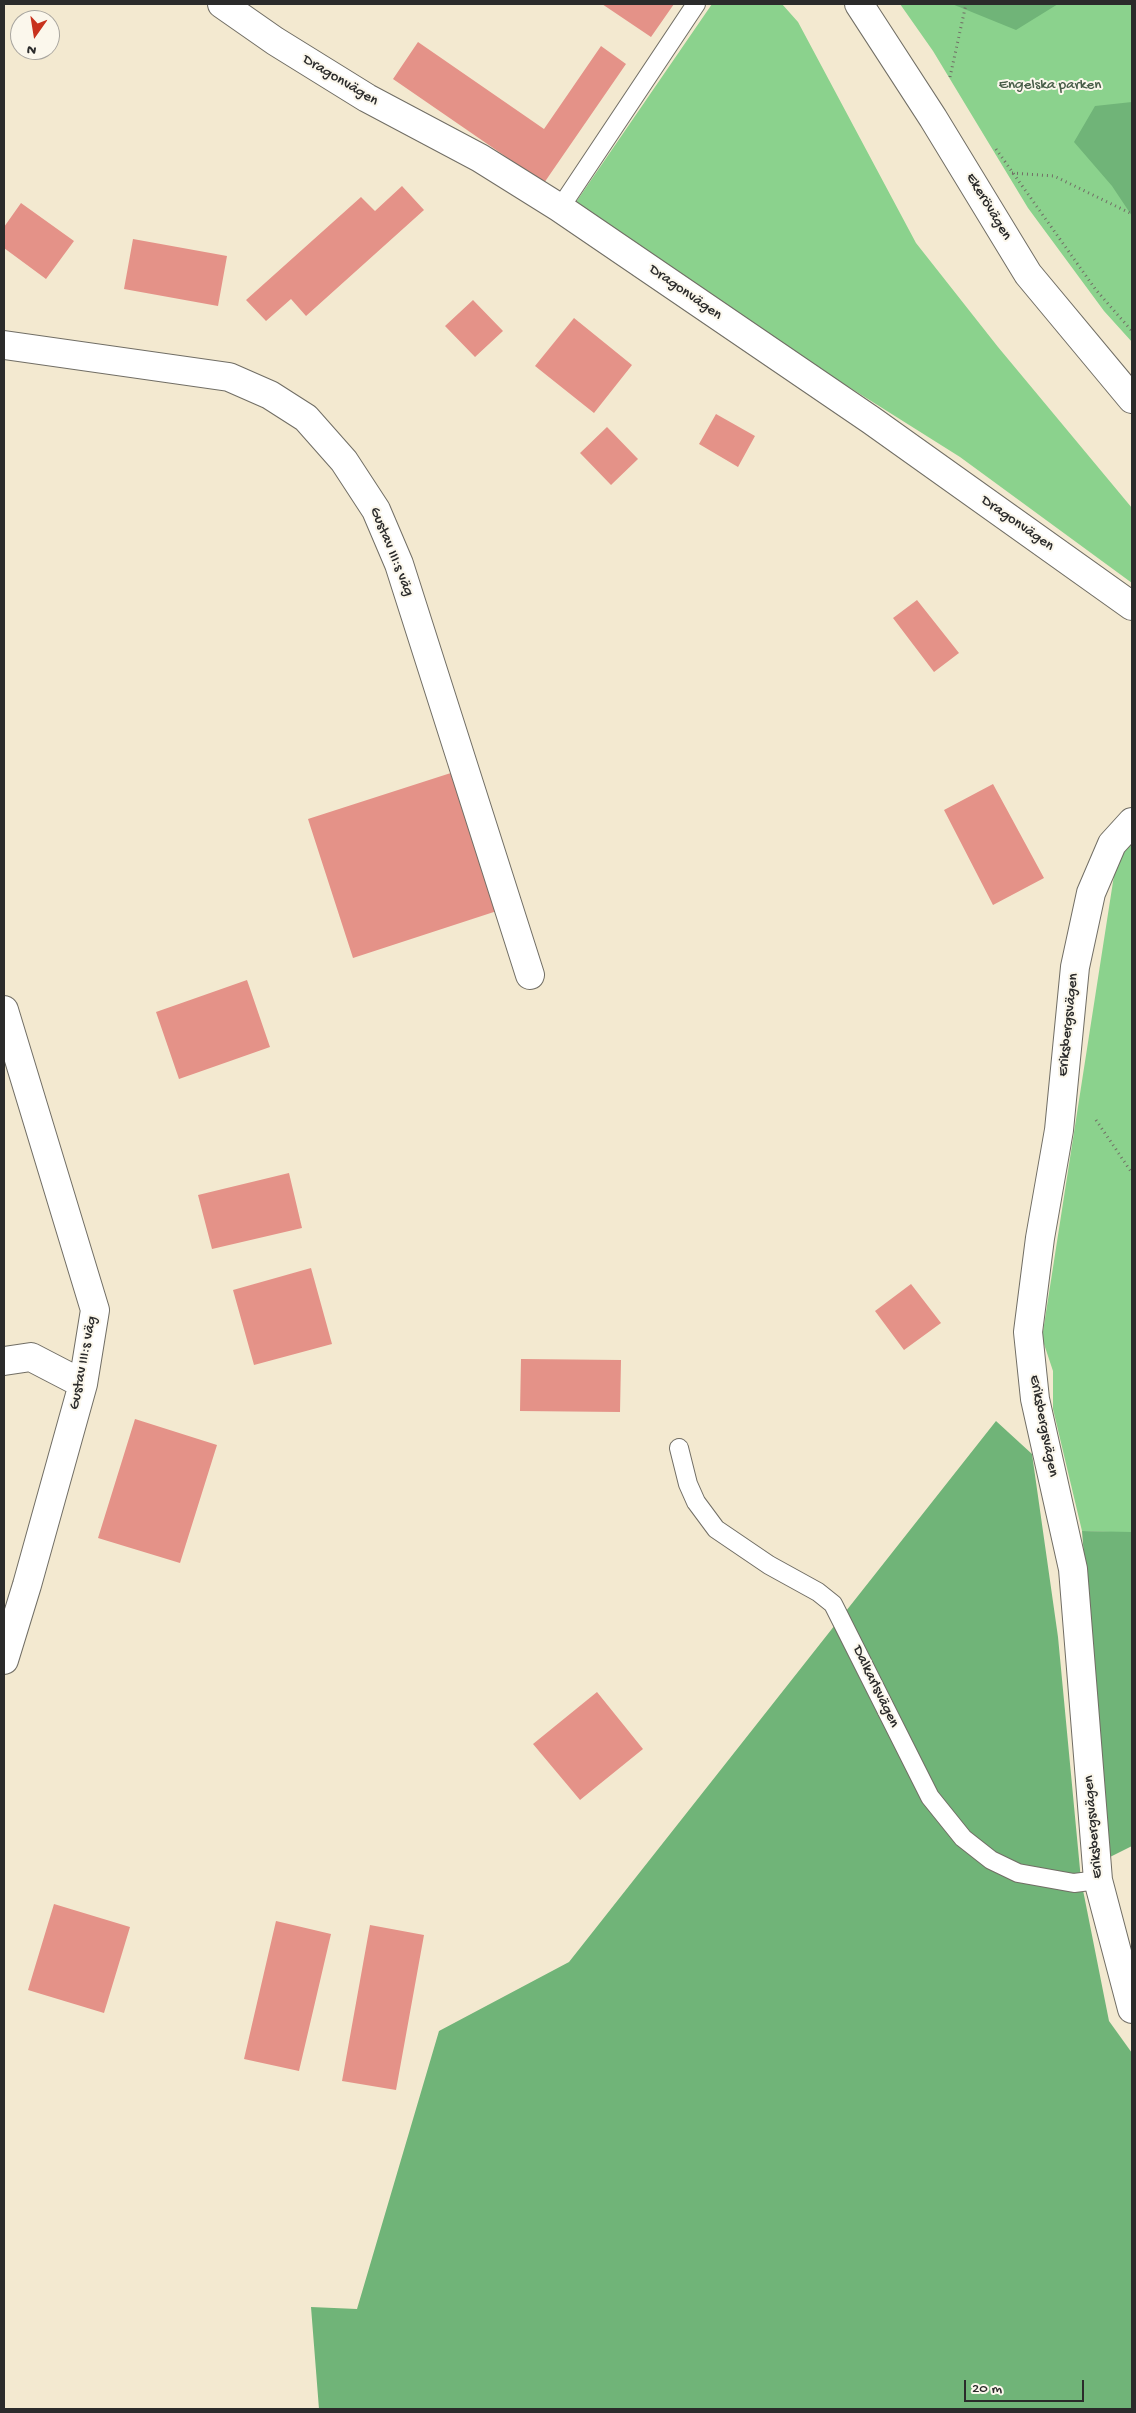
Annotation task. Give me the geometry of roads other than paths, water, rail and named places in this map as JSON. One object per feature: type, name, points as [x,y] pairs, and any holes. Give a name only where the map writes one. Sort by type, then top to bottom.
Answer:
[{"type":"street","name":"Dragonvägen","points":[[222,4],[275,41],[367,98],[480,158],[560,208],[870,420],[1132,606]]},
{"type":"street","name":"Ekerövägen","points":[[859,4],[933,118],[1028,274],[1132,399]]},
{"type":"street","name":"Gustav III:s väg","points":[[4,345],[228,377],[270,395],[306,418],[344,461],[376,510],[399,564],[530,975]]},
{"type":"street","name":"Eriksbergsvägen","points":[[1132,822],[1112,844],[1091,893],[1075,967],[1059,1130],[1040,1238],[1028,1332],[1035,1399],[1073,1569],[1098,1880],[1132,2009]]},
{"type":"street","name":"Gustav III:s väg","points":[[4,1010],[95,1310],[83,1384],[4,1660]]},
{"type":"street","points":[[4,1361],[31,1357],[83,1384]]},
{"type":"lane","points":[[560,208],[696,4]]},
{"type":"lane","name":"Dalkarlsvägen","points":[[679,1448],[688,1484],[696,1502],[716,1529],[769,1565],[818,1592],[833,1604],[930,1797],[964,1838],[991,1860],[1018,1873],[1074,1883],[1098,1880]]},
{"type":"park label","name":"Engelska parken","points":[[1050,86]]}]
